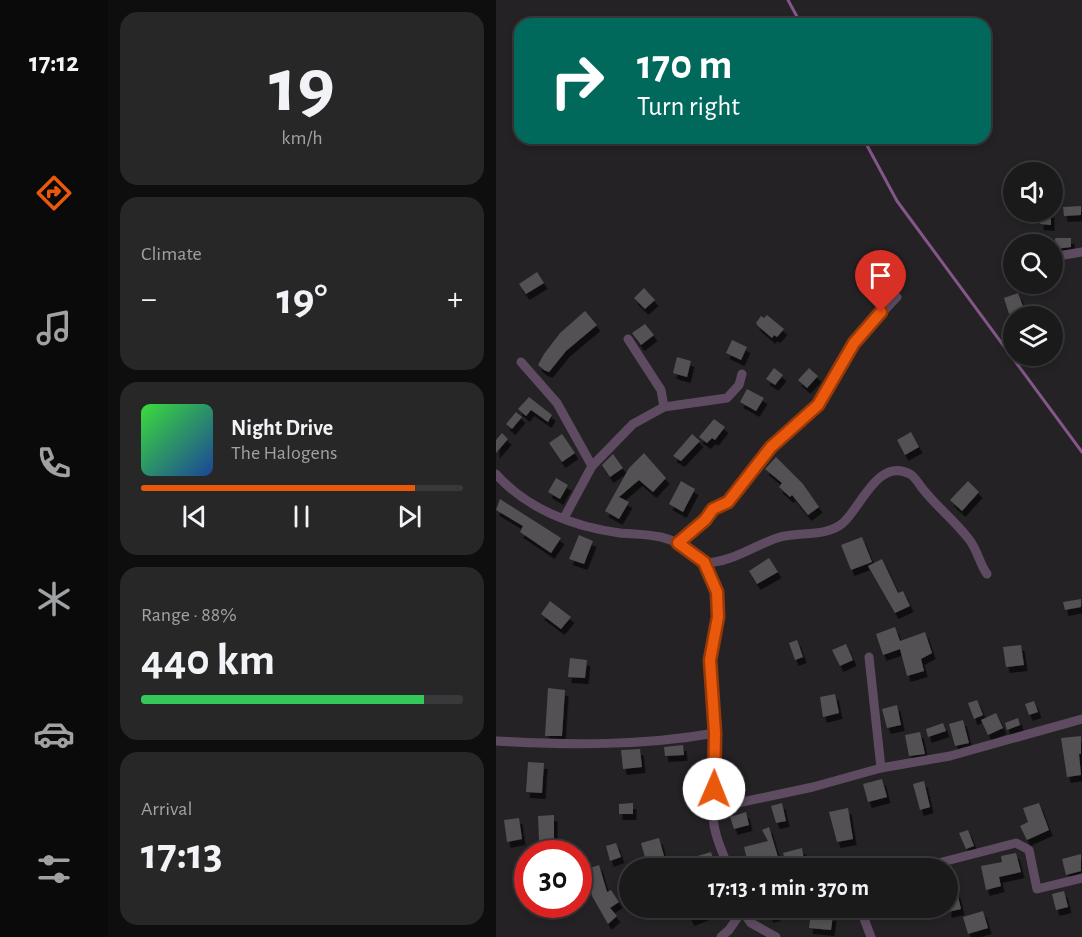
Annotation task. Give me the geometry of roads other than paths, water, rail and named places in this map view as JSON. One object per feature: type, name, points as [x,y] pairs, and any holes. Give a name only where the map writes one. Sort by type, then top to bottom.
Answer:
[{"type":"street","points":[[1063,255],[1081,252]]},
{"type":"street","points":[[678,543],[705,520],[713,509],[728,502],[771,447],[818,405],[854,343],[897,297]]},
{"type":"street","points":[[628,339],[661,390],[664,406]]},
{"type":"street","points":[[521,363],[557,403],[592,466]]},
{"type":"street","points":[[564,518],[592,466],[633,424],[664,406],[727,398],[739,385],[742,374]]},
{"type":"street","points":[[704,562],[720,562],[741,556],[778,538],[829,530],[840,525],[872,484],[897,471],[912,475],[940,510],[969,539],[979,564],[987,574]]},
{"type":"street","points":[[496,474],[511,491],[564,518],[590,527],[660,537],[678,543],[704,562],[717,592],[718,617],[710,660],[715,733],[714,808],[715,833],[724,858]]},
{"type":"street","points":[[869,657],[881,768]]},
{"type":"street","points":[[714,808],[813,787],[881,768],[950,756],[1081,719]]},
{"type":"street","points":[[496,741],[552,744],[627,742],[715,733]]},
{"type":"street","points":[[958,858],[1016,843],[1028,850],[1037,889],[1081,878]]},
{"type":"street","points":[[721,937],[735,918]]},
{"type":"street","points":[[747,918],[751,923],[776,937]]},
{"type":"street","points":[[864,918],[871,937]]},
{"type":"waterway","points":[[788,0],[798,18]]},
{"type":"waterway","points":[[866,144],[897,201],[1082,452]]}]
